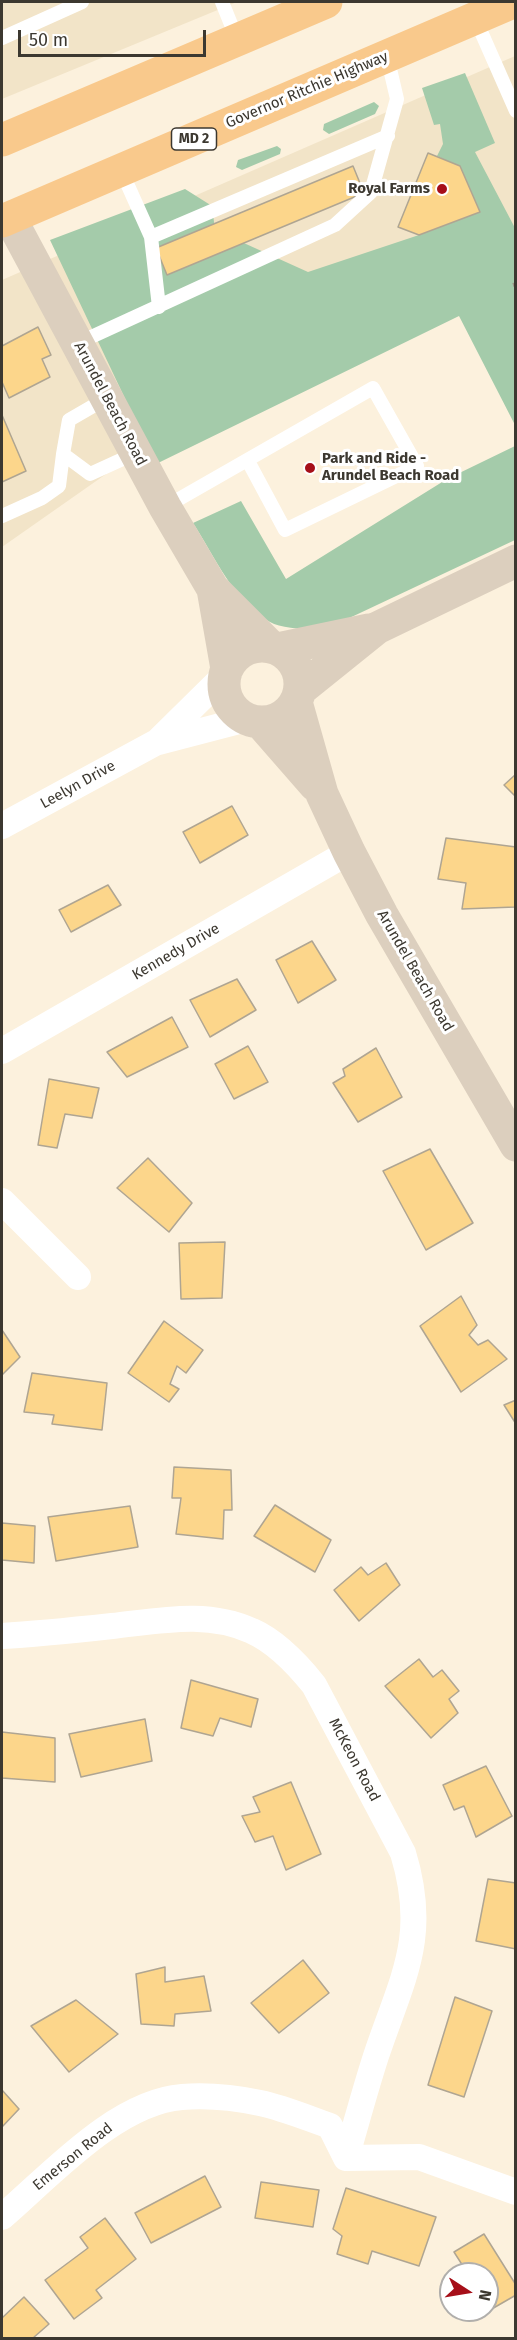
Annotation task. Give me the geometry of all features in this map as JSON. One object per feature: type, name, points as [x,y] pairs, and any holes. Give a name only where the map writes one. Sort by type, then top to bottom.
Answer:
[{"type":"highway","points":[[2,140],[323,2]]},
{"type":"highway","name":"Governor Ritchie Highway","points":[[6,220],[513,2]]},
{"type":"street","name":"Arundel Beach Road","points":[[6,220],[78,343],[165,507],[213,589],[274,648]]},
{"type":"street","points":[[377,628],[298,696],[281,718],[254,721],[231,706],[226,696],[227,672],[241,653],[261,646],[274,648],[377,628],[516,561]]},
{"type":"street","name":"Arundel Beach Road","points":[[213,589],[227,672]]},
{"type":"street","points":[[274,648],[288,656],[295,666],[300,678],[298,696]]},
{"type":"street","name":"Leelyn Drive","points":[[155,743],[227,672]]},
{"type":"street","name":"Arundel Beach Road","points":[[298,696],[322,794],[350,852],[382,915],[516,1145]]},
{"type":"street","name":"Arundel Beach Road","points":[[254,721],[322,794]]},
{"type":"street","name":"Leelyn Drive","points":[[2,826],[155,743],[254,721]]},
{"type":"street","name":"Kennedy Drive","points":[[2,1051],[350,852]]},
{"type":"street","points":[[2,1201],[78,1277]]},
{"type":"street","name":"McKeon Road","points":[[2,1636],[44,1634],[188,1618],[224,1621],[254,1631],[297,1664],[314,1685],[403,1852],[412,1883],[415,1916],[412,1947],[405,1977],[376,2057],[346,2158]]},
{"type":"street","name":"Emerson Road","points":[[2,2217],[102,2130],[145,2106],[181,2097],[221,2098],[261,2103],[330,2126],[346,2158]]},
{"type":"street","points":[[346,2158],[419,2157],[516,2192]]},
{"type":"lane","points":[[2,38],[82,2]]},
{"type":"lane","points":[[222,2],[237,39]]},
{"type":"lane","points":[[475,18],[516,111]]},
{"type":"lane","points":[[78,343],[335,225],[371,192],[397,99],[387,56]]},
{"type":"lane","points":[[151,237],[388,136]]},
{"type":"lane","points":[[121,170],[151,237],[159,307]]},
{"type":"lane","points":[[165,507],[373,388],[417,466],[285,530],[248,461]]},
{"type":"lane","points":[[2,516],[42,498],[59,486],[69,420],[107,398]]},
{"type":"lane","points":[[63,454],[90,474],[136,453]]},
{"type":"shaded area","points":[[2,2],[237,2],[2,99]]},
{"type":"shaded area","points":[[515,56],[515,250],[119,465],[2,547],[2,280]]},
{"type":"green space","points":[[465,73],[495,143],[475,152],[515,228],[515,425],[459,316],[156,464],[50,240],[185,189],[212,206],[215,230],[308,272],[480,212],[460,167],[437,156],[443,144],[440,124],[434,125],[422,88]]},
{"type":"green space","points":[[374,102],[379,106],[375,114],[329,134],[323,130],[324,124]]},
{"type":"green space","points":[[277,146],[281,149],[280,154],[242,170],[236,167],[238,160]]},
{"type":"green space","points":[[515,446],[515,540],[326,629],[282,626],[270,622],[257,613],[226,578],[193,523],[241,501],[286,579],[447,479]]},
{"type":"building","name":"Royal Farms","points":[[428,153],[460,166],[480,212],[419,235],[398,227]]},
{"type":"building","name":"Royal Farms","points":[[353,166],[364,193],[167,275],[156,248]]},
{"type":"building","points":[[38,327],[51,355],[42,359],[50,377],[9,398],[2,382],[2,346]]},
{"type":"building","points":[[2,415],[26,471],[2,482]]},
{"type":"building","points":[[516,774],[516,797],[504,785]]},
{"type":"building","points":[[232,806],[248,835],[200,863],[183,832]]},
{"type":"building","points":[[446,838],[516,847],[515,907],[462,909],[466,883],[438,879]]},
{"type":"building","points":[[108,885],[121,905],[71,932],[59,910]]},
{"type":"building","points":[[312,941],[336,980],[298,1003],[276,960]]},
{"type":"building","points":[[237,979],[256,1010],[210,1037],[190,1000]]},
{"type":"building","points":[[172,1017],[188,1047],[127,1077],[107,1052]]},
{"type":"building","points":[[248,1046],[268,1082],[234,1099],[215,1064]]},
{"type":"building","points":[[376,1048],[402,1097],[358,1122],[333,1083],[345,1076],[343,1069]]},
{"type":"building","points":[[49,1079],[99,1088],[92,1118],[65,1114],[57,1148],[38,1145]]},
{"type":"building","points":[[430,1149],[473,1223],[426,1250],[383,1171]]},
{"type":"building","points":[[148,1158],[192,1203],[169,1232],[117,1188]]},
{"type":"building","points":[[225,1242],[222,1298],[181,1299],[179,1243]]},
{"type":"building","points":[[461,1296],[477,1325],[469,1335],[478,1345],[488,1340],[507,1359],[461,1392],[420,1326]]},
{"type":"building","points":[[164,1321],[203,1350],[186,1373],[177,1366],[170,1384],[179,1389],[169,1402],[128,1373]]},
{"type":"building","points":[[2,1330],[20,1357],[2,1375]]},
{"type":"building","points":[[32,1373],[107,1383],[102,1430],[52,1424],[54,1415],[24,1412]]},
{"type":"building","points":[[516,1400],[516,1424],[504,1405]]},
{"type":"building","points":[[174,1467],[231,1470],[232,1510],[224,1510],[223,1539],[176,1534],[181,1498],[172,1498]]},
{"type":"building","points":[[275,1505],[331,1540],[315,1572],[254,1536]]},
{"type":"building","points":[[130,1506],[138,1547],[56,1561],[48,1517]]},
{"type":"building","points":[[2,1523],[35,1526],[34,1563],[2,1560]]},
{"type":"building","points":[[386,1563],[400,1585],[359,1621],[334,1590],[361,1567],[368,1575]]},
{"type":"building","points":[[419,1659],[433,1677],[442,1670],[459,1691],[449,1699],[458,1713],[431,1738],[385,1686]]},
{"type":"building","points":[[191,1680],[258,1699],[251,1727],[220,1718],[213,1736],[181,1728]]},
{"type":"building","points":[[145,1719],[152,1761],[81,1777],[69,1734]]},
{"type":"building","points":[[2,1732],[55,1738],[55,1782],[2,1778]]},
{"type":"building","points":[[486,1766],[512,1816],[476,1837],[464,1806],[454,1810],[443,1785]]},
{"type":"building","points":[[291,1782],[321,1854],[286,1870],[273,1836],[255,1842],[242,1816],[260,1812],[253,1797]]},
{"type":"building","points":[[488,1879],[516,1883],[516,1949],[476,1941]]},
{"type":"building","points":[[303,1960],[329,1993],[279,2033],[251,2003]]},
{"type":"building","points":[[165,1967],[165,1982],[204,1976],[211,2011],[175,2014],[174,2026],[141,2024],[136,1974]]},
{"type":"building","points":[[455,1997],[492,2011],[464,2097],[428,2085]]},
{"type":"building","points":[[76,2000],[118,2034],[69,2072],[31,2026]]},
{"type":"building","points":[[2,2090],[19,2109],[2,2127]]},
{"type":"building","points":[[205,2176],[221,2207],[151,2243],[135,2213]]},
{"type":"building","points":[[261,2182],[319,2190],[313,2227],[255,2218]]},
{"type":"building","points":[[346,2188],[436,2217],[419,2266],[372,2251],[368,2264],[337,2254],[342,2236],[333,2229]]},
{"type":"building","points":[[105,2218],[136,2259],[96,2290],[102,2298],[74,2319],[45,2280],[88,2248],[80,2237]]},
{"type":"building","points":[[484,2234],[516,2285],[516,2295],[499,2305],[499,2262],[460,2262],[454,2252]]},
{"type":"building","points":[[24,2297],[49,2324],[33,2338],[2,2338],[2,2318]]},
{"type":"place","name":"Royal Farms","points":[[442,189]]},
{"type":"place","name":"Park and Ride - Arundel Beach Road","points":[[310,468]]}]
